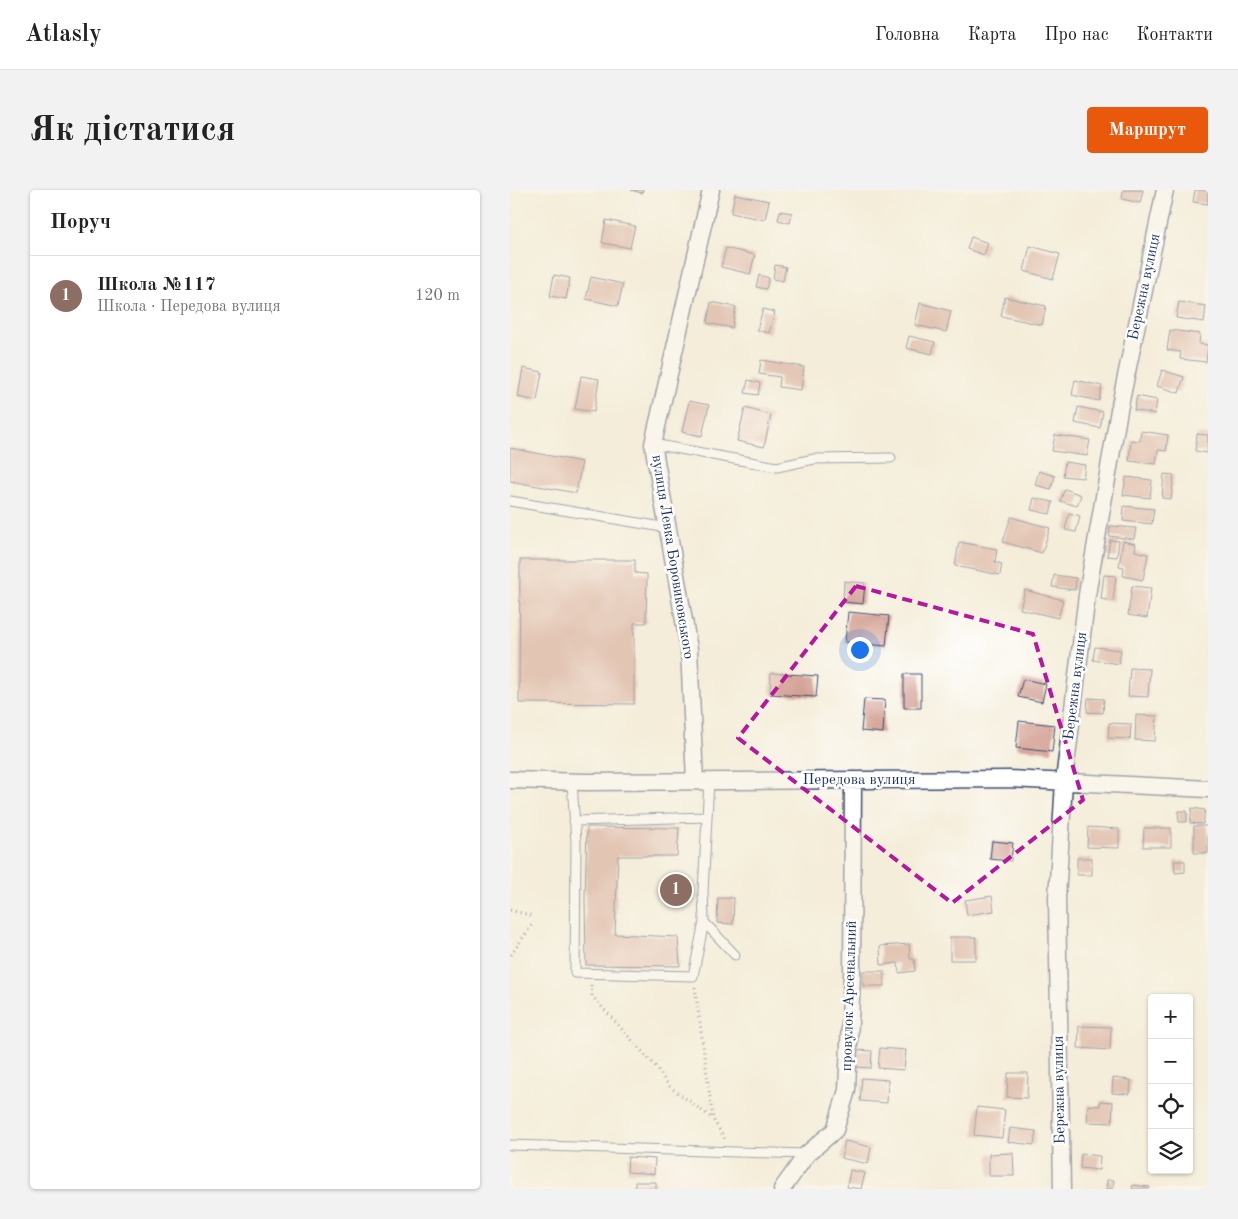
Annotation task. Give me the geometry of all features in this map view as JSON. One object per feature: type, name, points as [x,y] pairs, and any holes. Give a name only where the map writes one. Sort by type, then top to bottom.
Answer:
[{"type":"street","name":"вулиця Левка Боровиковського","points":[[702,781],[689,649],[653,444],[711,190]]},
{"type":"street","name":"Бережна вулиця","points":[[1062,1189],[1057,898],[1064,781],[1087,595],[1120,410],[1165,190]]},
{"type":"street","name":"Передова вулиця","points":[[510,780],[572,782],[1009,779],[1208,789]]},
{"type":"street","name":"провулок Арсенальний","points":[[782,1189],[807,1154],[835,1130],[847,1090],[852,976],[853,780]]},
{"type":"lane","points":[[653,444],[777,467],[814,459],[891,458]]},
{"type":"lane","points":[[510,501],[668,528]]},
{"type":"lane","points":[[572,782],[575,973],[693,976],[704,922],[707,817],[702,781]]},
{"type":"lane","points":[[574,820],[707,817]]},
{"type":"lane","points":[[704,922],[735,955]]},
{"type":"lane","points":[[510,1145],[807,1154]]},
{"type":"path","points":[[510,910],[533,916]]},
{"type":"path","points":[[511,955],[533,923]]},
{"type":"path","points":[[590,974],[592,996],[656,1067],[669,1086],[713,1119],[734,1152]]},
{"type":"path","points":[[693,976],[713,1119]]},
{"type":"highlighted area","points":[[856,586],[1033,634],[1083,800],[952,903],[738,738]]},
{"type":"building","points":[[631,190],[643,190],[642,193]]},
{"type":"building","points":[[1123,190],[1143,190],[1140,203],[1122,199]]},
{"type":"building","points":[[1195,190],[1208,190],[1208,204],[1193,202]]},
{"type":"building","points":[[735,194],[769,201],[765,220],[731,213]]},
{"type":"building","points":[[780,211],[792,213],[790,223],[778,220]]},
{"type":"building","points":[[606,220],[635,226],[630,248],[602,243]]},
{"type":"building","points":[[971,237],[988,243],[984,255],[967,249]]},
{"type":"building","points":[[1030,246],[1060,254],[1053,279],[1024,271]]},
{"type":"building","points":[[726,248],[755,255],[750,274],[721,267]]},
{"type":"building","points":[[775,265],[786,267],[783,281],[773,279]]},
{"type":"building","points":[[554,275],[570,278],[566,299],[550,296]]},
{"type":"building","points":[[759,275],[769,278],[766,289],[756,287]]},
{"type":"building","points":[[591,277],[623,284],[618,306],[586,299]]},
{"type":"building","points":[[1005,297],[1046,306],[1042,325],[1001,316]]},
{"type":"building","points":[[711,302],[736,307],[732,328],[707,323]]},
{"type":"building","points":[[1179,302],[1206,306],[1204,322],[1176,318]]},
{"type":"building","points":[[920,303],[951,311],[946,332],[915,325]]},
{"type":"building","points":[[763,309],[775,312],[769,333],[757,330]]},
{"type":"building","points":[[1170,330],[1200,334],[1199,344],[1208,345],[1206,362],[1180,359],[1181,352],[1167,350]]},
{"type":"building","points":[[909,336],[935,342],[932,354],[906,348]]},
{"type":"building","points":[[761,360],[804,367],[801,390],[779,387],[780,377],[759,374]]},
{"type":"building","points":[[523,368],[542,372],[537,401],[518,397]]},
{"type":"building","points":[[1162,370],[1184,377],[1179,393],[1157,386]]},
{"type":"building","points":[[581,376],[599,379],[594,412],[575,409]]},
{"type":"building","points":[[748,380],[760,383],[758,395],[745,393]]},
{"type":"building","points":[[1075,380],[1102,386],[1099,401],[1072,395]]},
{"type":"building","points":[[1137,396],[1157,400],[1155,414],[1134,410]]},
{"type":"building","points":[[689,401],[709,405],[702,436],[682,432]]},
{"type":"building","points":[[1078,407],[1103,412],[1100,428],[1075,423]]},
{"type":"building","points":[[745,408],[771,415],[764,447],[737,441]]},
{"type":"building","points":[[1141,431],[1168,435],[1166,451],[1158,450],[1156,464],[1129,461],[1131,440],[1140,441]]},
{"type":"building","points":[[1197,434],[1208,435],[1208,453],[1195,451]]},
{"type":"building","points":[[1055,435],[1090,440],[1087,456],[1052,451]]},
{"type":"building","points":[[510,448],[582,462],[576,493],[510,481]]},
{"type":"building","points":[[1065,462],[1085,465],[1083,478],[1063,476]]},
{"type":"building","points":[[1039,471],[1055,476],[1051,489],[1035,485]]},
{"type":"building","points":[[1164,474],[1174,475],[1171,499],[1162,498]]},
{"type":"building","points":[[1126,477],[1152,480],[1150,498],[1123,495]]},
{"type":"building","points":[[1065,489],[1081,495],[1077,506],[1060,501]]},
{"type":"building","points":[[1034,498],[1053,502],[1050,514],[1031,510]]},
{"type":"building","points":[[1124,506],[1154,509],[1152,524],[1123,521]]},
{"type":"building","points":[[1069,513],[1080,516],[1076,532],[1065,530]]},
{"type":"building","points":[[1011,517],[1050,528],[1042,553],[1003,542]]},
{"type":"building","points":[[1110,526],[1136,528],[1134,539],[1109,536]]},
{"type":"building","points":[[1110,540],[1119,541],[1117,557],[1107,556]]},
{"type":"building","points":[[1123,541],[1136,544],[1135,551],[1148,554],[1143,580],[1123,576],[1124,567],[1119,566]]},
{"type":"building","points":[[959,542],[997,549],[995,562],[1002,564],[1000,575],[955,566]]},
{"type":"building","points":[[520,560],[635,560],[635,573],[647,574],[646,623],[634,623],[634,704],[519,703]]},
{"type":"building","points":[[1054,575],[1076,578],[1075,590],[1052,587]]},
{"type":"building","points":[[1104,575],[1116,576],[1113,601],[1101,599]]},
{"type":"building","points":[[844,581],[865,583],[863,604],[843,602]]},
{"type":"building","points":[[1132,586],[1151,588],[1147,618],[1128,615]]},
{"type":"building","points":[[1025,590],[1063,600],[1058,618],[1020,609]]},
{"type":"building","points":[[848,612],[889,616],[886,646],[845,642]]},
{"type":"building","points":[[1095,647],[1121,650],[1119,664],[1093,660]]},
{"type":"building","points":[[1130,668],[1150,669],[1148,697],[1128,696]]},
{"type":"building","points":[[771,673],[818,676],[816,697],[770,694]]},
{"type":"building","points":[[904,674],[921,674],[921,708],[904,708]]},
{"type":"building","points":[[1023,679],[1046,684],[1042,702],[1018,697]]},
{"type":"building","points":[[1088,698],[1104,699],[1103,713],[1087,712]]},
{"type":"building","points":[[864,699],[885,700],[883,733],[861,731]]},
{"type":"building","points":[[1136,715],[1157,716],[1155,741],[1135,740]]},
{"type":"building","points":[[1019,721],[1055,725],[1052,752],[1016,748]]},
{"type":"building","points":[[1109,723],[1131,724],[1130,739],[1108,738]]},
{"type":"building","points":[[1192,808],[1205,810],[1203,824],[1190,823]]},
{"type":"building","points":[[1178,811],[1187,811],[1187,822],[1179,822]]},
{"type":"building","points":[[1194,826],[1208,826],[1208,853],[1194,853]]},
{"type":"building","points":[[587,827],[679,828],[677,856],[618,856],[615,934],[678,937],[680,966],[586,965]]},
{"type":"building","points":[[1088,827],[1119,829],[1119,848],[1087,847]]},
{"type":"building","points":[[1144,828],[1171,828],[1171,847],[1143,847]]},
{"type":"building","points":[[992,841],[1013,843],[1011,861],[990,859]]},
{"type":"building","points":[[1077,858],[1092,858],[1092,875],[1077,875]]},
{"type":"building","points":[[1174,861],[1185,861],[1185,872],[1175,873]]},
{"type":"building","points":[[992,896],[994,911],[967,915],[965,900]]},
{"type":"building","points":[[718,898],[734,898],[733,924],[717,923]]},
{"type":"building","points":[[950,937],[976,937],[976,960],[950,960]]},
{"type":"building","points":[[909,944],[910,959],[914,959],[915,971],[899,973],[898,963],[881,965],[880,946]]},
{"type":"building","points":[[863,971],[884,971],[884,986],[863,986]]},
{"type":"building","points":[[1079,1026],[1111,1027],[1110,1050],[1078,1048]]},
{"type":"building","points":[[880,1048],[906,1050],[904,1070],[878,1068]]},
{"type":"building","points":[[857,1050],[872,1051],[871,1068],[856,1067]]},
{"type":"building","points":[[1008,1073],[1028,1073],[1027,1098],[1007,1097]]},
{"type":"building","points":[[862,1078],[888,1080],[887,1103],[860,1101]]},
{"type":"building","points":[[1113,1078],[1131,1080],[1130,1094],[1112,1093]]},
{"type":"building","points":[[1100,1101],[1113,1102],[1112,1123],[1087,1122],[1088,1105],[1100,1106]]},
{"type":"building","points":[[977,1107],[1005,1110],[1002,1138],[974,1135]]},
{"type":"building","points":[[1010,1128],[1036,1131],[1034,1145],[1008,1142]]},
{"type":"building","points":[[845,1141],[871,1147],[868,1164],[841,1158]]},
{"type":"building","points":[[1013,1153],[1014,1176],[989,1176],[989,1154]]},
{"type":"building","points":[[1081,1154],[1100,1156],[1099,1170],[1080,1168]]},
{"type":"building","points":[[628,1157],[655,1159],[654,1174],[627,1172]]},
{"type":"building","points":[[850,1170],[865,1173],[861,1189],[847,1187]]},
{"type":"building","points":[[1107,1180],[1114,1180],[1113,1189],[1106,1189]]},
{"type":"building","points":[[635,1182],[656,1182],[656,1189],[635,1189]]},
{"type":"building","points":[[1133,1185],[1150,1187],[1149,1189],[1132,1189]]},
{"type":"place","name":"Школа №117","points":[[676,890]]}]
